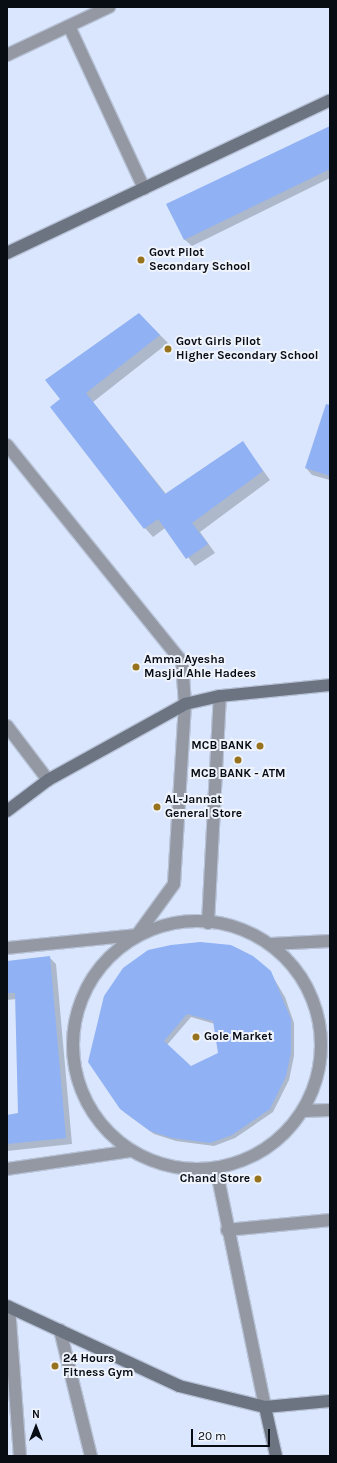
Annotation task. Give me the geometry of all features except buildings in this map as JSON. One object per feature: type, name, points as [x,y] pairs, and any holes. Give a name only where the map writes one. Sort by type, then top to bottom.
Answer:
[{"type":"street","points":[[7,55],[109,7]]},
{"type":"street","points":[[69,26],[144,188]]},
{"type":"street","points":[[7,253],[330,100]]},
{"type":"street","points":[[7,445],[182,662],[185,704],[174,884],[137,936],[101,964],[80,1001],[72,1031],[75,1075],[93,1114],[131,1151],[172,1168],[216,1168],[243,1161],[274,1144],[303,1111],[318,1079],[326,1032],[314,1000],[291,962],[271,944],[232,925],[185,921],[137,936],[7,948]]},
{"type":"street","points":[[7,811],[48,780],[185,704],[220,696],[330,685]]},
{"type":"street","points":[[208,923],[220,696]]},
{"type":"street","points":[[7,726],[48,780]]},
{"type":"street","points":[[271,944],[330,941]]},
{"type":"street","points":[[303,1111],[330,1110]]},
{"type":"street","points":[[7,1169],[131,1151]]},
{"type":"street","points":[[216,1168],[227,1230],[276,1456]]},
{"type":"street","points":[[227,1230],[330,1220]]},
{"type":"street","points":[[20,1456],[8,1306],[179,1386],[265,1407],[330,1401]]},
{"type":"street","points":[[60,1330],[91,1456]]},
{"type":"place","name":"Govt Pilot Secondary School","points":[[141,260]]},
{"type":"place","name":"Govt Girls Pilot Higher Secondary School","points":[[168,349]]},
{"type":"place","name":"Amma Ayesha Masjid Ahle Hadees","points":[[136,667]]},
{"type":"place","name":"MCB BANK","points":[[260,746]]},
{"type":"place","name":"MCB BANK - ATM","points":[[238,760]]},
{"type":"place","name":"AL-Jannat General Store","points":[[157,807]]},
{"type":"place","name":"Gole Market","points":[[196,1037]]},
{"type":"place","name":"Chand Store","points":[[258,1179]]},
{"type":"place","name":"24 Hours Fitness Gym","points":[[55,1366]]}]
